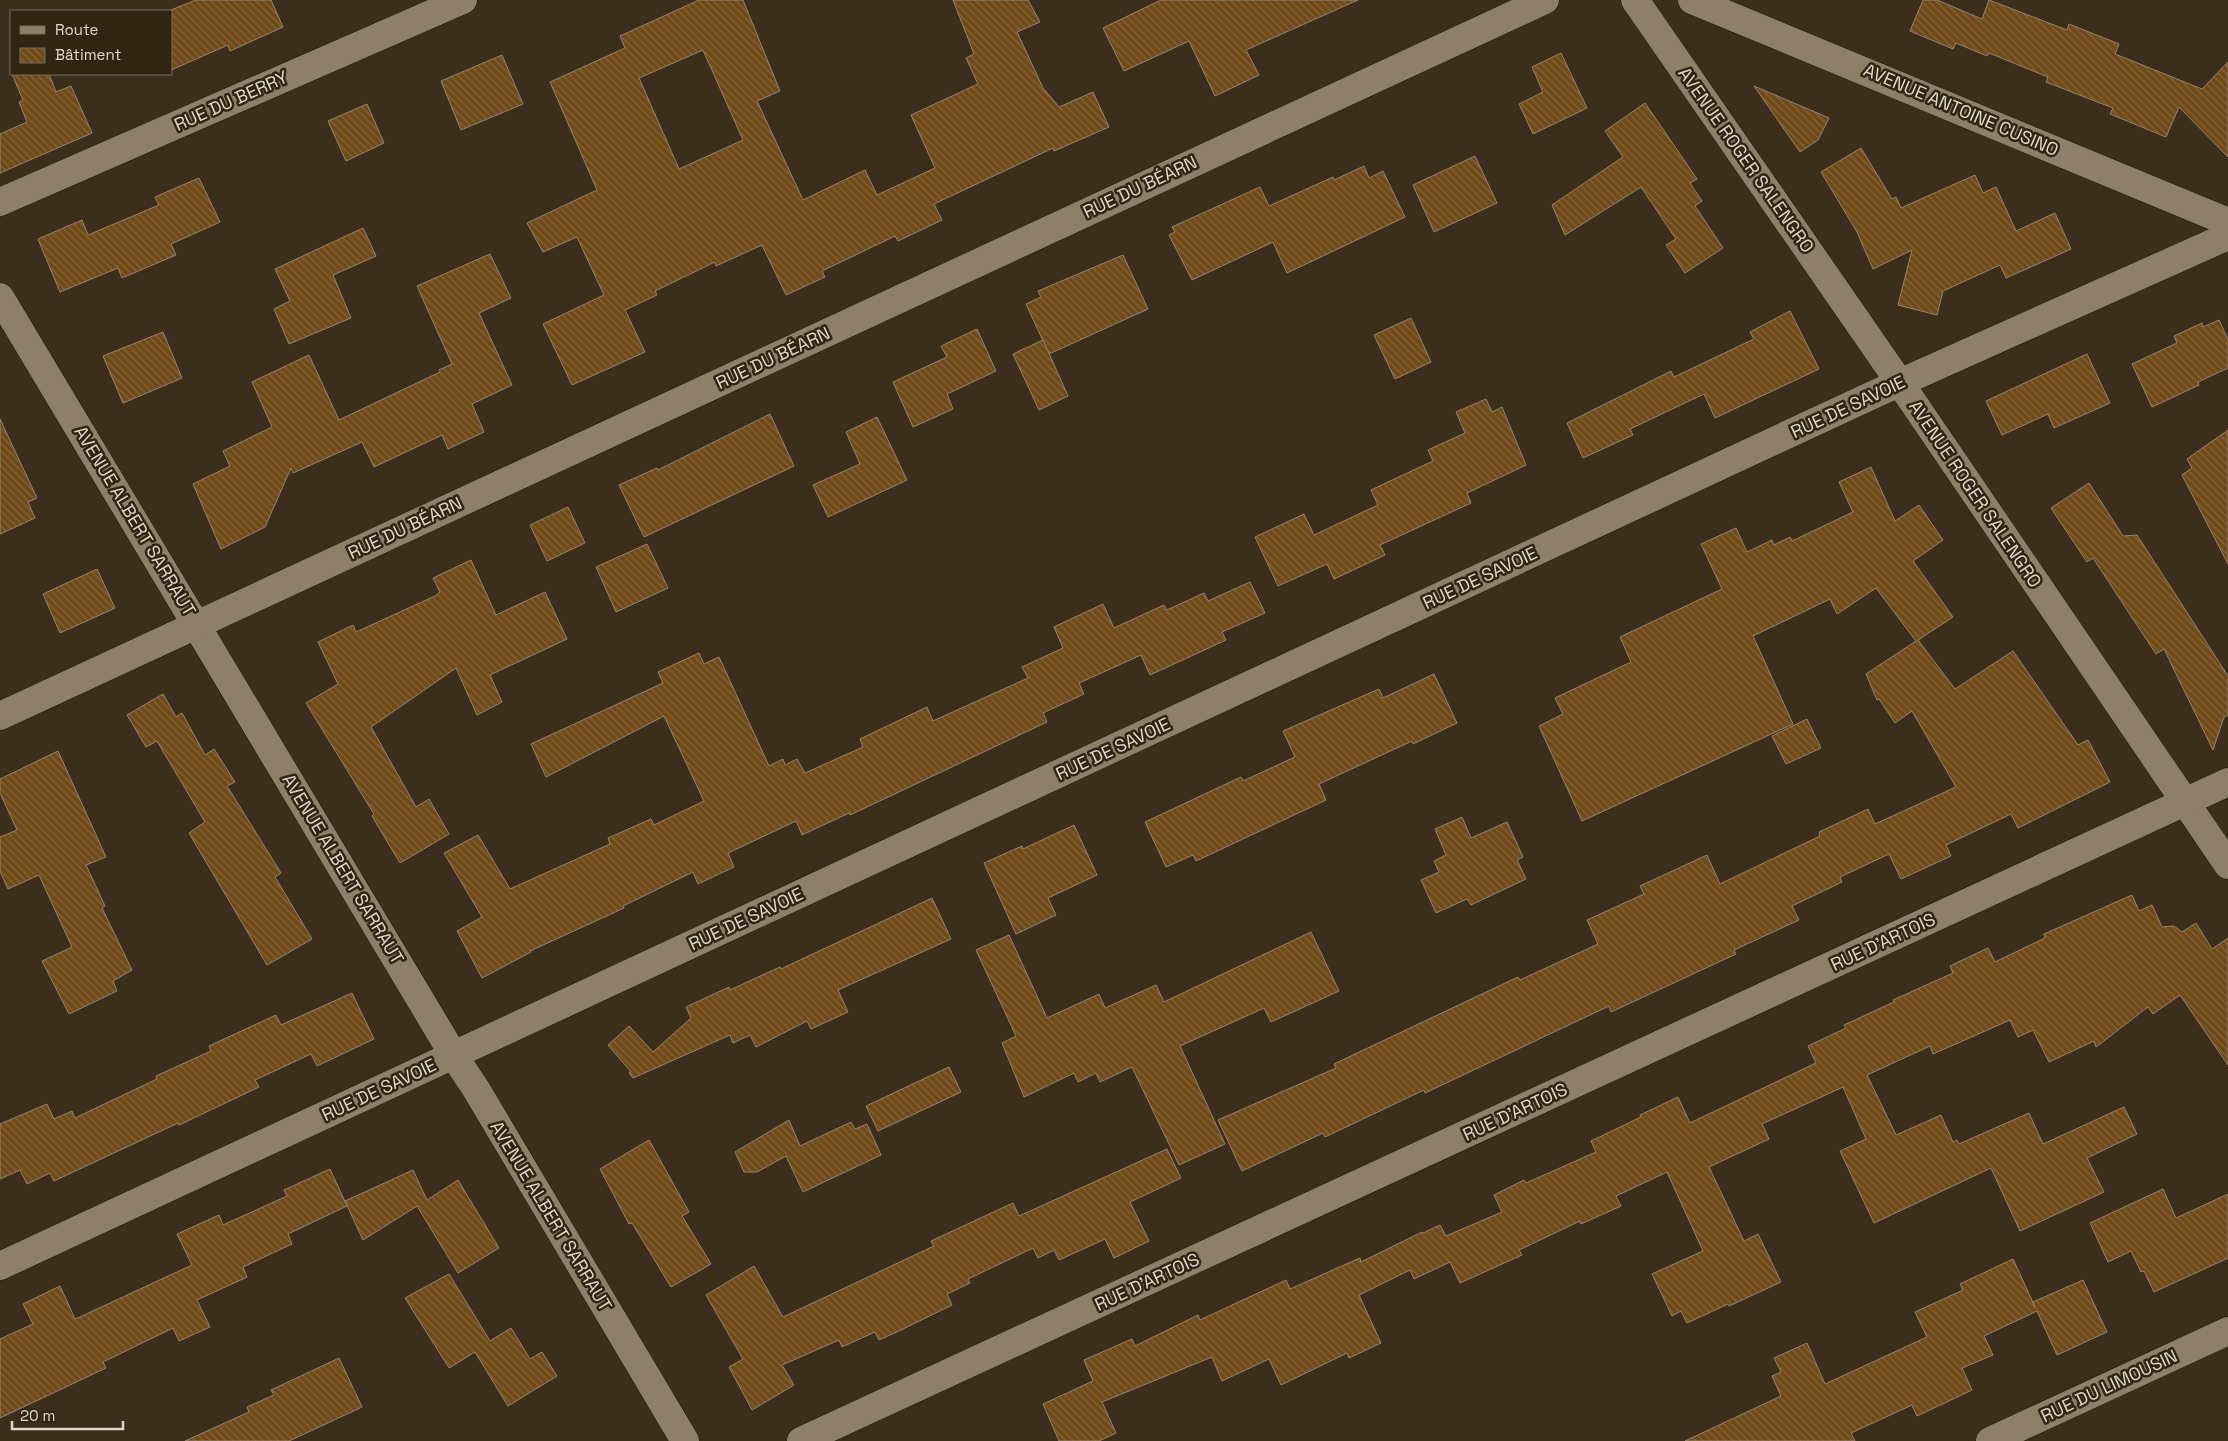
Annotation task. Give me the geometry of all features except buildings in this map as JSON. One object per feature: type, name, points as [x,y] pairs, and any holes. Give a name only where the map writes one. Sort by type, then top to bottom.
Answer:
[{"type":"street","name":"RUE DU BERRY","points":[[0,202],[463,0]]},
{"type":"street","name":"RUE DU BÉARN","points":[[0,716],[1545,0]]},
{"type":"street","name":"AVENUE ROGER SALENGRO","points":[[1635,0],[1900,383],[2228,865]]},
{"type":"street","name":"AVENUE ANTOINE CUSINO","points":[[1692,0],[2228,222]]},
{"type":"street","name":"RUE DE SAVOIE","points":[[0,1266],[1900,383],[2228,236]]},
{"type":"street","name":"AVENUE ALBERT SARRAUT","points":[[0,297],[685,1441]]},
{"type":"street","name":"RUE D'ARTOIS","points":[[801,1441],[2228,782]]},
{"type":"street","name":"RUE DU LIMOUSIN","points":[[1990,1441],[2228,1331]]}]
